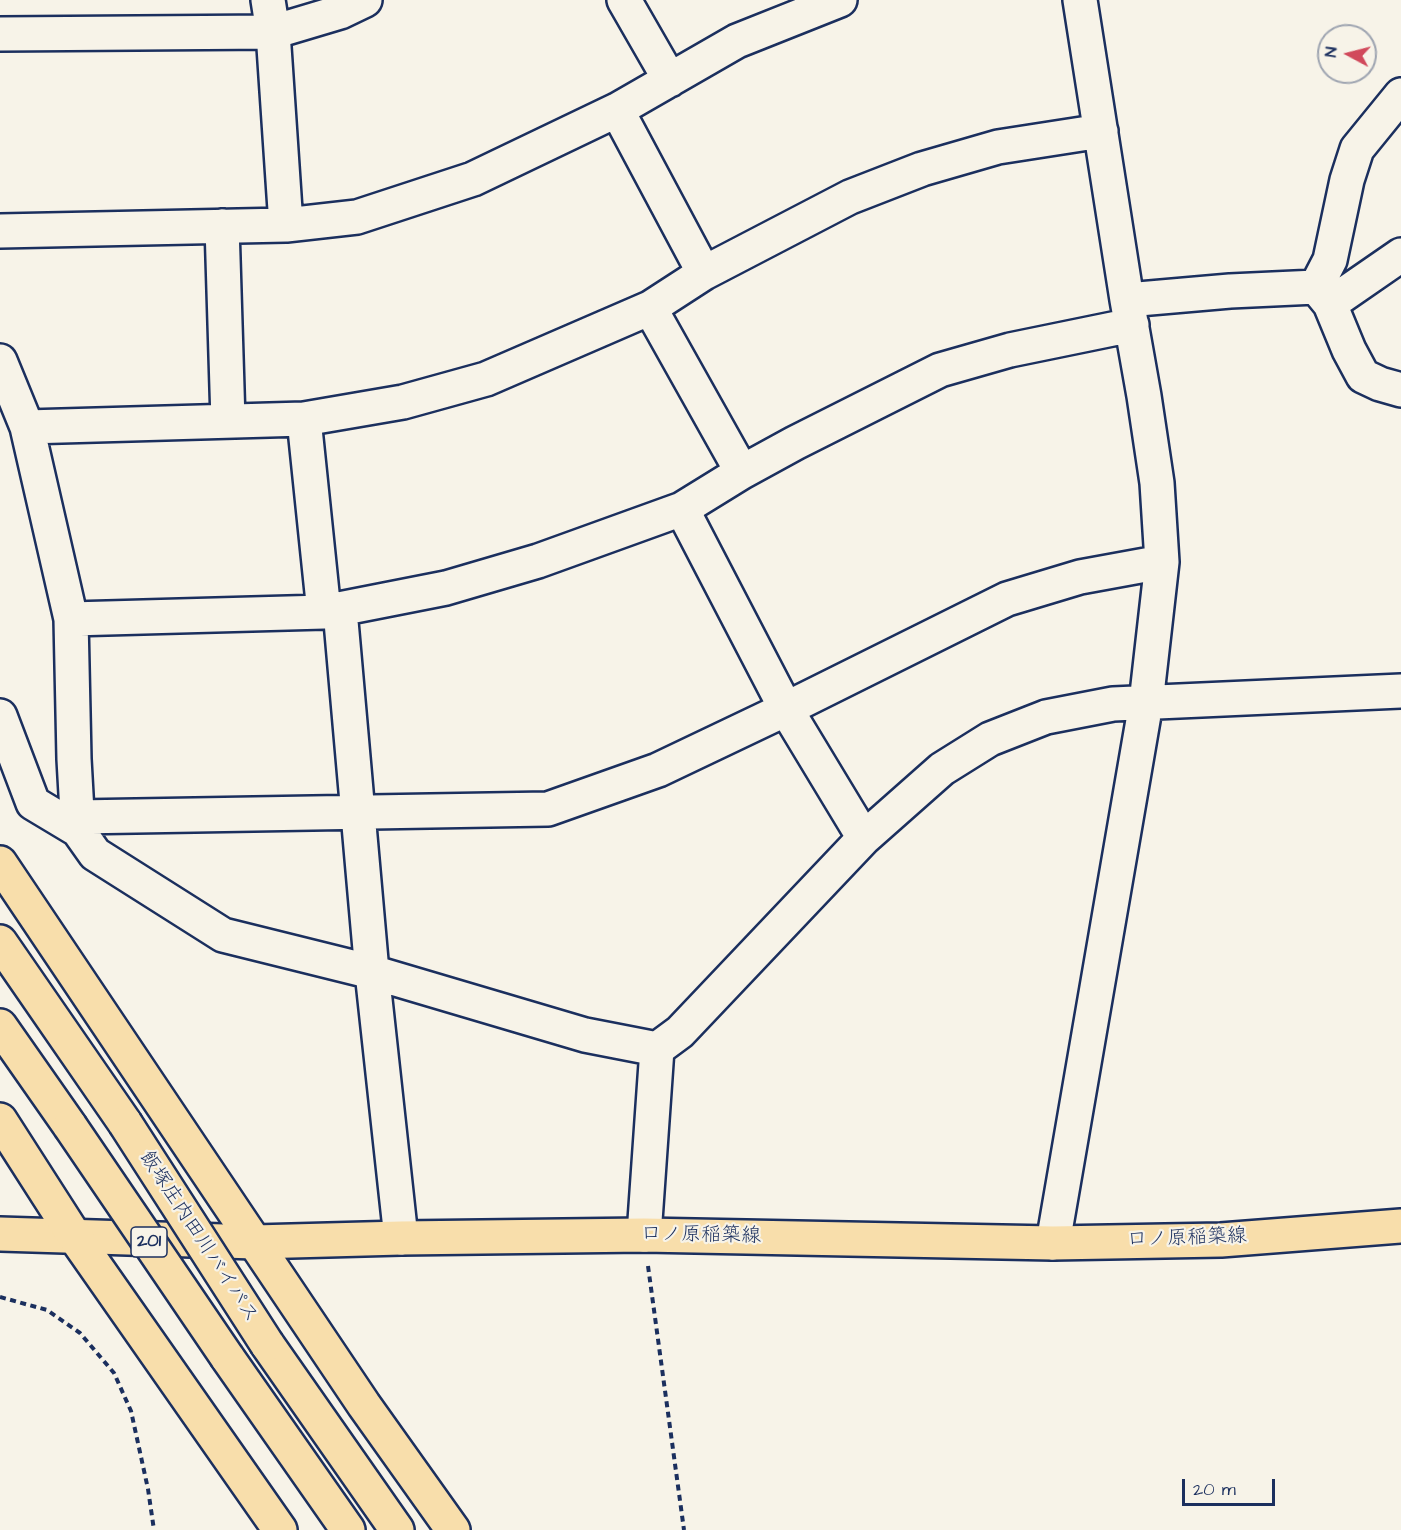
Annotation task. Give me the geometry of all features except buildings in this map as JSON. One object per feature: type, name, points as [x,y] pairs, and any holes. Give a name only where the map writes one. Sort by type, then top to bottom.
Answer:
[{"type":"main road","points":[[0,863],[364,1405],[453,1530]]},
{"type":"main road","name":"飯塚庄内田川バイパス","points":[[0,942],[125,1123],[267,1344],[397,1530]]},
{"type":"main road","name":"201","points":[[0,1026],[227,1358],[348,1530]]},
{"type":"main road","points":[[0,1120],[75,1237],[280,1530]]},
{"type":"main road","name":"口ノ原稲築線","points":[[0,1234],[255,1242],[644,1235],[1053,1243],[1221,1240],[1401,1226]]},
{"type":"street","points":[[268,0],[273,32],[286,225]]},
{"type":"street","points":[[0,34],[273,32],[340,12],[365,0]]},
{"type":"street","points":[[624,0],[670,80]]},
{"type":"street","points":[[0,231],[286,225],[357,217],[473,179],[617,110],[737,40],[840,0]]},
{"type":"street","points":[[1053,1243],[1146,703],[1162,562],[1157,483],[1080,0]]},
{"type":"street","points":[[1401,95],[1357,150],[1347,180],[1323,295],[1363,376],[1401,390]]},
{"type":"street","points":[[617,110],[704,273]]},
{"type":"street","points":[[27,427],[304,419],[403,402],[486,379],[650,308],[704,273],[850,197],[922,169],[998,147],[1101,131]]},
{"type":"street","points":[[222,226],[228,421]]},
{"type":"street","points":[[71,619],[332,611],[446,588],[538,561],[682,509],[795,443],[940,370],[1130,313],[1230,291],[1323,295],[1401,255]]},
{"type":"street","points":[[650,308],[742,472]]},
{"type":"street","points":[[0,362],[27,427],[71,619],[77,824],[95,854],[223,935],[372,972],[585,1035],[657,1049],[680,1032],[864,838],[942,769],[990,739],[1046,717],[1113,704],[1401,690]]},
{"type":"street","points":[[304,419],[332,611],[357,812],[401,1238]]},
{"type":"street","points":[[682,509],[786,709],[864,838]]},
{"type":"street","points":[[0,716],[33,803],[77,824],[357,812],[548,809],[658,770],[1007,599],[1080,576],[1162,562]]},
{"type":"street","points":[[644,1235],[657,1049]]},
{"type":"path","points":[[644,1235],[684,1530]]},
{"type":"path","points":[[0,1297],[48,1310],[80,1333],[114,1373],[131,1411],[148,1489],[154,1530]]}]
